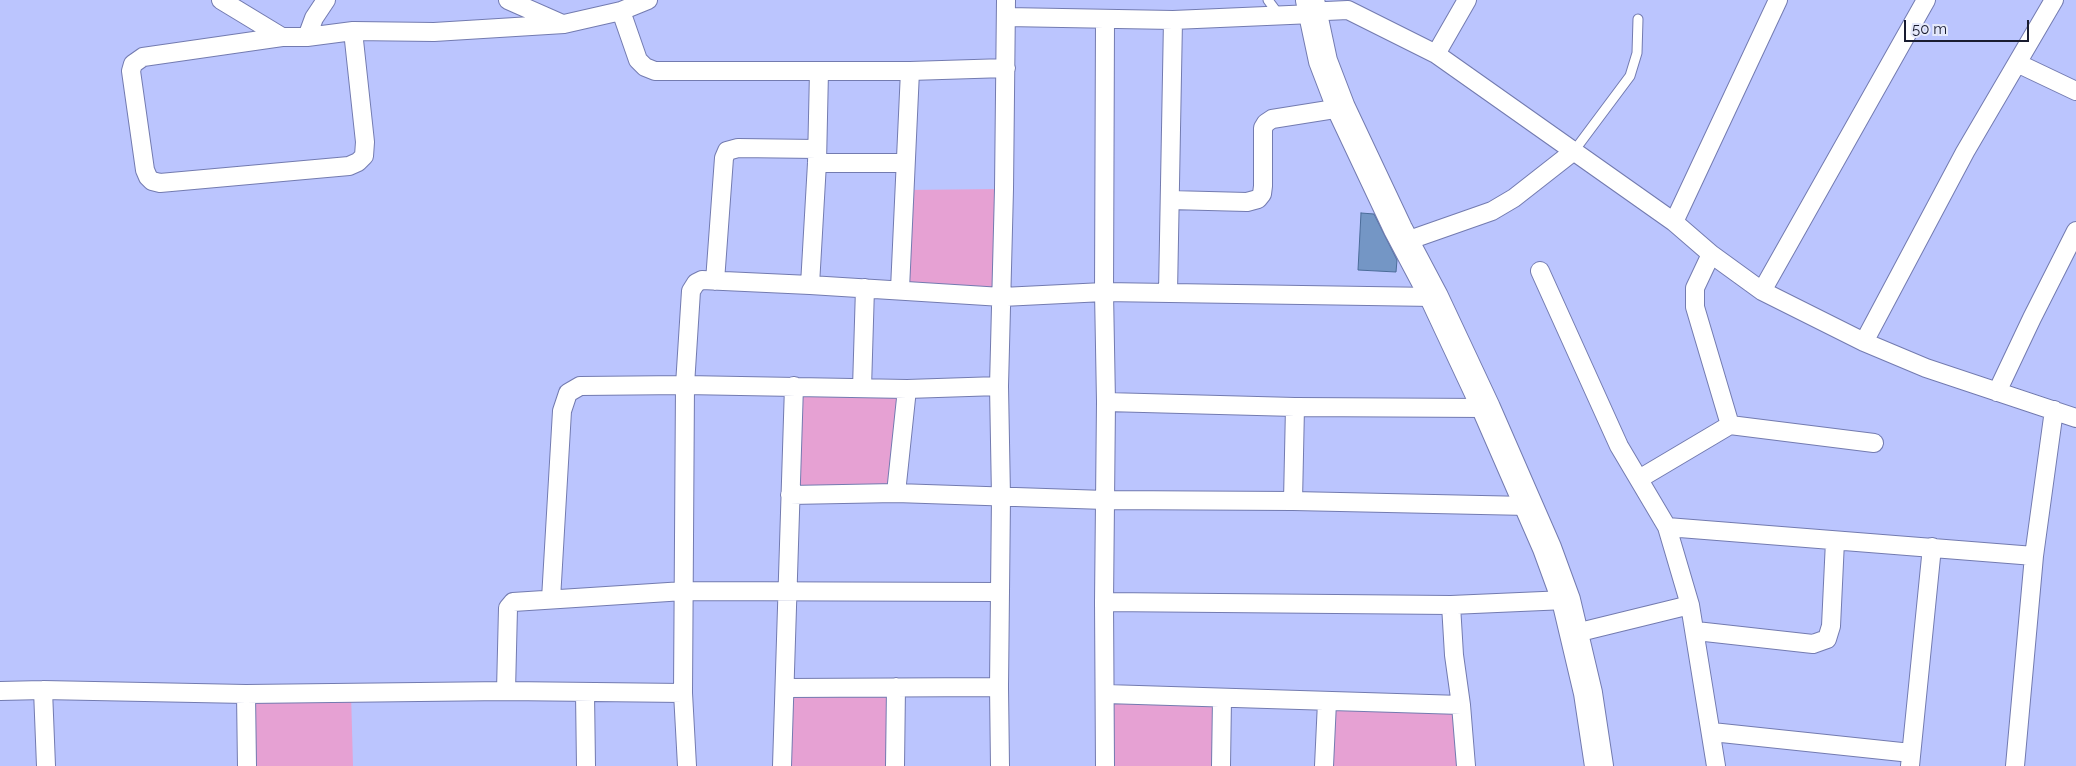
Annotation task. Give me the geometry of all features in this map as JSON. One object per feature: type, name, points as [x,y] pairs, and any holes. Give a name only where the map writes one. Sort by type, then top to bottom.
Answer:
[{"type":"main road","points":[[1328,6],[1323,61],[1341,108],[1486,408],[1547,548],[1566,600],[1588,693],[1599,766]]},
{"type":"main road","points":[[1328,6],[1339,68],[1374,155],[1444,294],[1516,446],[1571,573],[1588,630],[1612,766]]},
{"type":"street","points":[[221,0],[282,37]]},
{"type":"street","points":[[307,37],[314,18],[326,0]]},
{"type":"street","points":[[508,0],[564,24]]},
{"type":"street","points":[[353,31],[366,142],[364,156],[358,162],[349,166],[160,183],[152,181],[145,170],[131,71],[138,59],[282,37],[307,37],[353,31],[434,32],[564,24],[621,11],[648,0]]},
{"type":"street","points":[[1436,54],[1467,0]]},
{"type":"street","points":[[1674,222],[1778,0]]},
{"type":"street","points":[[1762,291],[1926,0]]},
{"type":"street","points":[[1864,342],[1965,152],[2054,0]]},
{"type":"street","points":[[1000,766],[999,592],[1001,497],[999,386],[1006,8],[1105,20],[1173,20],[1279,16],[1328,6],[1436,54],[1674,222],[1711,254],[1762,291],[1864,342],[1926,368],[2076,418]]},
{"type":"street","points":[[621,11],[638,60],[645,67],[655,71],[1006,68]]},
{"type":"street","points":[[1105,20],[1104,292],[1106,402],[1104,602],[1106,766]]},
{"type":"street","points":[[1168,293],[1173,20]]},
{"type":"street","points":[[2017,63],[2076,91]]},
{"type":"street","points":[[900,289],[910,70]]},
{"type":"street","points":[[810,285],[817,156],[819,71]]},
{"type":"street","points":[[1170,200],[1247,202],[1258,198],[1262,194],[1263,186],[1263,128],[1266,123],[1272,119],[1341,108]]},
{"type":"street","points":[[714,281],[724,158],[728,151],[738,148],[905,163]]},
{"type":"street","points":[[1415,238],[1492,211],[1514,198],[1574,151]]},
{"type":"street","points":[[1997,392],[2076,231]]},
{"type":"street","points":[[1711,254],[1695,288],[1695,307],[1730,425]]},
{"type":"street","points":[[1540,271],[1619,446],[1667,527],[1696,631],[1716,766]]},
{"type":"street","points":[[687,766],[683,693],[685,384],[691,292],[696,283],[702,280],[900,289],[1002,297],[1104,292],[1434,297]]},
{"type":"street","points":[[862,388],[864,288]]},
{"type":"street","points":[[551,598],[562,411],[568,393],[580,386],[685,384],[907,388],[999,386]]},
{"type":"street","points":[[782,766],[786,688],[794,386]]},
{"type":"street","points":[[896,493],[907,388]]},
{"type":"street","points":[[1106,402],[1295,407],[1486,408]]},
{"type":"street","points":[[1293,501],[1295,407]]},
{"type":"street","points":[[2015,766],[2034,556],[2054,410]]},
{"type":"street","points":[[1638,479],[1730,425],[1874,443]]},
{"type":"street","points":[[790,494],[896,493],[1105,500],[1293,501],[1528,506]]},
{"type":"street","points":[[1667,527],[1835,542],[1932,547],[2034,556]]},
{"type":"street","points":[[1696,631],[1813,644],[1827,639],[1831,626],[1835,542]]},
{"type":"street","points":[[1712,732],[1911,759],[1932,547]]},
{"type":"street","points":[[506,691],[508,608],[514,602],[551,598],[684,591],[999,592]]},
{"type":"street","points":[[1104,602],[1451,606],[1566,600]]},
{"type":"street","points":[[1588,630],[1690,605]]},
{"type":"street","points":[[1451,606],[1454,655],[1466,766]]},
{"type":"street","points":[[895,766],[896,687]]},
{"type":"street","points":[[786,688],[999,687]]},
{"type":"street","points":[[0,691],[43,690],[246,694],[506,691],[683,693]]},
{"type":"street","points":[[43,690],[46,766]]},
{"type":"street","points":[[585,693],[586,766]]},
{"type":"street","points":[[246,694],[247,766]]},
{"type":"street","points":[[1106,694],[1461,706]]},
{"type":"street","points":[[1221,766],[1222,699]]},
{"type":"street","points":[[1324,766],[1327,702]]},
{"type":"lane","points":[[1268,0],[1279,16]]},
{"type":"lane","points":[[1574,151],[1630,76],[1637,53],[1638,19]]},
{"type":"shaded area","points":[[1004,189],[1002,297],[900,289],[904,190]]},
{"type":"shaded area","points":[[794,386],[907,389],[896,493],[790,495]]},
{"type":"shaded area","points":[[896,687],[895,766],[782,766],[786,688]]},
{"type":"shaded area","points":[[351,693],[353,766],[247,766],[246,694]]},
{"type":"shaded area","points":[[1106,694],[1222,699],[1221,766],[1105,766]]},
{"type":"shaded area","points":[[1327,702],[1461,705],[1466,766],[1324,766]]},
{"type":"building","points":[[1361,213],[1374,214],[1397,260],[1396,272],[1358,270]]}]
